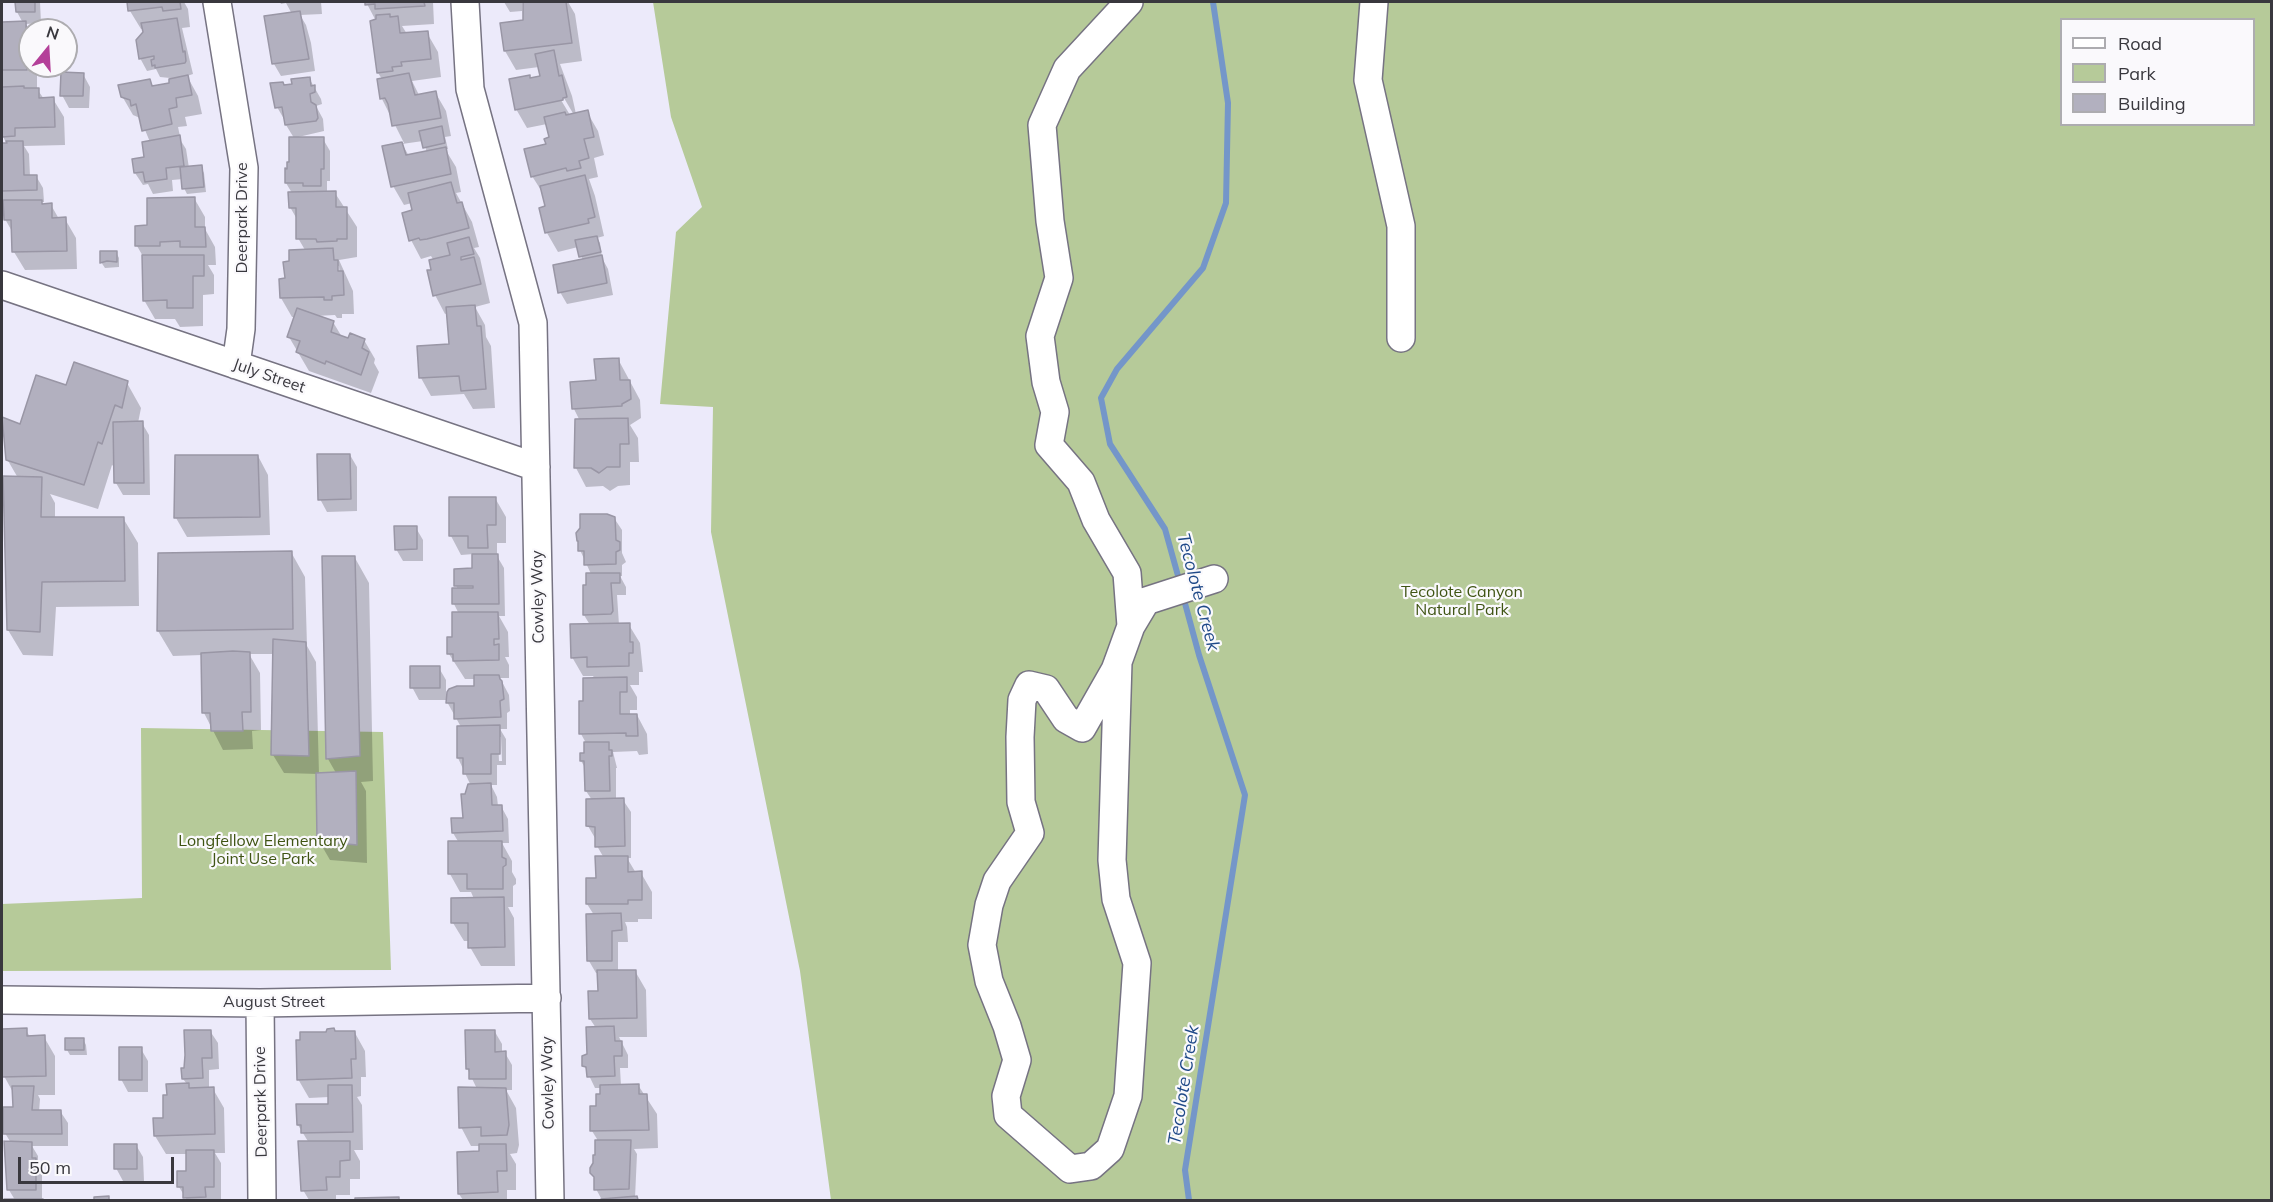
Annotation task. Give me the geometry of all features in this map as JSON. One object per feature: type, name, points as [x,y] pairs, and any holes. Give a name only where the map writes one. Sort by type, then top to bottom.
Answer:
[{"type":"street","name":"Deerpark Drive","points":[[217,2],[244,168],[241,329],[236,365]]},
{"type":"street","name":"Cowley Way","points":[[465,2],[470,89],[532,323],[550,1200]]},
{"type":"street","points":[[1129,2],[1066,69],[1042,125],[1050,221],[1059,278],[1040,336],[1046,382],[1055,412],[1050,445],[1081,482],[1096,520],[1127,573],[1131,626]]},
{"type":"street","points":[[1374,2],[1368,80],[1401,226],[1401,338]]},
{"type":"street","name":"July Street","points":[[2,285],[536,467]]},
{"type":"street","points":[[1118,662],[1112,860],[1116,899],[1137,963],[1128,1096],[1110,1149],[1091,1166],[1070,1169],[1008,1115],[1006,1096],[1017,1060],[1007,1026],[989,981],[982,945],[989,905],[997,881],[1030,833],[1021,802],[1022,700],[1029,685],[1046,689],[1066,719],[1082,728],[1118,662],[1131,626],[1146,601],[1204,582]]},
{"type":"street","name":"August Street","points":[[2,1000],[260,1003],[547,998]]},
{"type":"street","name":"Deerpark Drive","points":[[260,1003],[262,1200]]},
{"type":"green space","name":"Tecolote Canyon Natural Park","points":[[653,2],[2271,2],[2271,1200],[831,1200],[800,971],[711,532],[713,407],[660,404],[676,232],[702,207],[671,117]]},
{"type":"green space","name":"Longfellow Elementary Joint Use Park","points":[[141,728],[383,732],[391,970],[2,971],[2,904],[142,898]]},
{"type":"building","points":[[15,2],[35,2],[35,12],[16,12]]},
{"type":"building","points":[[127,2],[180,2],[181,9],[163,11],[162,7],[128,11]]},
{"type":"building","points":[[365,2],[424,2],[425,6],[375,9],[375,4],[365,5]]},
{"type":"building","points":[[523,2],[566,2],[572,43],[504,51],[500,23],[523,20]]},
{"type":"building","points":[[300,11],[309,59],[272,64],[264,16]]},
{"type":"building","points":[[390,14],[390,17],[398,16],[400,33],[428,31],[431,59],[401,62],[402,66],[392,67],[393,71],[377,73],[370,21],[376,19],[376,15]]},
{"type":"building","points":[[177,18],[183,52],[185,51],[185,63],[155,68],[151,60],[154,56],[139,59],[136,40],[143,32],[141,23]]},
{"type":"building","points":[[18,21],[18,70],[2,70],[2,22]]},
{"type":"building","points":[[554,50],[559,76],[562,75],[567,97],[563,100],[515,110],[509,79],[530,75],[530,78],[540,76],[535,54]]},
{"type":"building","points":[[78,73],[84,73],[83,96],[60,96],[61,78],[78,78]]},
{"type":"building","points":[[409,73],[415,95],[436,91],[441,118],[392,126],[388,104],[385,98],[380,99],[377,79]]},
{"type":"building","points":[[188,75],[192,95],[176,98],[177,107],[169,109],[172,124],[142,131],[136,104],[131,106],[130,100],[121,97],[118,85],[150,79],[152,86],[169,83],[169,79]]},
{"type":"building","points":[[310,77],[311,86],[315,85],[315,92],[310,94],[311,102],[316,105],[318,118],[316,121],[285,125],[282,107],[275,108],[270,83],[292,84],[291,79]]},
{"type":"building","points":[[24,86],[24,88],[39,88],[39,98],[54,97],[55,127],[15,128],[15,136],[2,137],[2,87]]},
{"type":"building","points":[[588,110],[594,137],[584,139],[589,158],[579,161],[581,168],[567,171],[566,168],[531,177],[524,149],[546,144],[544,139],[549,137],[544,117]]},
{"type":"building","points":[[442,126],[445,143],[423,148],[419,131]]},
{"type":"building","points":[[180,135],[184,166],[166,168],[167,179],[145,182],[143,172],[134,173],[132,159],[144,157],[142,142]]},
{"type":"building","points":[[289,137],[324,137],[324,169],[321,169],[321,186],[285,183],[285,168],[287,169],[287,162],[289,162]]},
{"type":"building","points":[[6,141],[23,141],[24,175],[37,175],[37,190],[2,191],[2,143],[7,143]]},
{"type":"building","points":[[402,142],[406,155],[446,147],[451,174],[391,187],[382,146]]},
{"type":"building","points":[[202,165],[204,187],[182,189],[180,167]]},
{"type":"building","points":[[585,175],[595,217],[588,219],[589,223],[545,233],[539,208],[545,206],[540,186]]},
{"type":"building","points":[[451,182],[457,203],[462,202],[469,228],[427,239],[420,240],[419,238],[409,241],[402,213],[412,210],[408,193]]},
{"type":"building","points":[[336,191],[336,207],[347,207],[347,239],[317,242],[316,239],[296,239],[296,208],[289,208],[288,192]]},
{"type":"building","points":[[195,197],[195,227],[205,227],[206,247],[180,247],[180,241],[160,242],[160,246],[135,246],[135,226],[147,225],[147,198]]},
{"type":"building","points":[[3,200],[42,200],[42,204],[52,203],[52,218],[66,217],[67,251],[12,252],[11,220],[4,220]]},
{"type":"building","points":[[597,236],[601,252],[579,257],[575,240]]},
{"type":"building","points":[[469,237],[474,254],[461,257],[461,260],[474,257],[481,284],[433,296],[427,270],[431,270],[429,260],[450,255],[447,243]]},
{"type":"building","points":[[333,248],[334,260],[338,260],[338,271],[343,271],[344,295],[332,296],[332,300],[324,300],[324,297],[280,298],[279,279],[285,278],[283,262],[289,261],[289,250]]},
{"type":"building","points":[[100,251],[117,251],[117,262],[100,263]]},
{"type":"building","points":[[142,255],[204,255],[204,276],[193,276],[193,308],[167,308],[167,300],[143,301]]},
{"type":"building","points":[[602,255],[607,283],[558,293],[553,265]]},
{"type":"building","points":[[475,305],[477,326],[481,326],[486,389],[461,391],[459,376],[419,378],[417,346],[449,344],[446,307]]},
{"type":"building","points":[[297,308],[334,321],[331,332],[348,338],[350,333],[365,339],[362,348],[369,352],[361,375],[296,352],[300,341],[287,337]]},
{"type":"building","points":[[619,358],[620,380],[630,380],[631,399],[622,406],[572,409],[570,382],[596,380],[594,359]]},
{"type":"building","points":[[74,362],[128,381],[122,408],[115,405],[102,444],[98,442],[84,485],[6,460],[2,417],[20,424],[36,375],[66,385]]},
{"type":"building","points":[[628,418],[629,444],[620,444],[620,467],[607,467],[599,473],[591,468],[574,468],[575,419]]},
{"type":"building","points":[[143,421],[144,483],[114,483],[113,422]]},
{"type":"building","points":[[317,454],[350,454],[351,499],[318,500]]},
{"type":"building","points":[[175,455],[258,455],[260,517],[174,518]]},
{"type":"building","points":[[3,476],[42,477],[41,517],[124,517],[125,581],[42,582],[40,632],[7,630]]},
{"type":"building","points":[[449,497],[496,497],[496,525],[487,525],[488,548],[468,548],[468,536],[449,536]]},
{"type":"building","points":[[580,514],[607,514],[615,517],[616,540],[620,542],[620,550],[616,552],[616,564],[584,565],[584,551],[578,551],[576,533],[580,528]]},
{"type":"building","points":[[394,526],[417,526],[417,549],[395,550]]},
{"type":"building","points":[[292,551],[293,629],[157,631],[158,553]]},
{"type":"building","points":[[472,554],[498,554],[499,604],[452,604],[452,588],[473,588],[473,586],[454,586],[454,569],[472,568]]},
{"type":"building","points":[[322,556],[355,556],[360,756],[326,759]]},
{"type":"building","points":[[586,573],[620,573],[620,583],[611,583],[613,611],[611,614],[583,615],[583,585],[586,585]]},
{"type":"building","points":[[452,612],[498,612],[499,639],[494,639],[494,645],[499,644],[499,660],[453,661],[453,654],[447,654],[447,637],[452,637]]},
{"type":"building","points":[[630,623],[630,642],[633,642],[633,653],[629,653],[629,666],[587,667],[587,657],[571,658],[570,624]]},
{"type":"building","points":[[273,639],[306,642],[309,756],[271,755]]},
{"type":"building","points":[[250,652],[251,712],[242,712],[243,731],[211,731],[210,713],[202,713],[201,653]]},
{"type":"building","points":[[410,666],[440,666],[440,688],[410,688]]},
{"type":"building","points":[[474,675],[499,675],[504,699],[500,701],[501,717],[454,719],[454,703],[446,703],[447,692],[457,686],[474,686]]},
{"type":"building","points":[[627,677],[627,692],[620,692],[620,714],[637,714],[638,736],[626,736],[626,733],[579,734],[579,701],[583,701],[583,678]]},
{"type":"building","points":[[500,725],[500,754],[491,754],[491,774],[463,774],[463,758],[457,758],[457,726]]},
{"type":"building","points":[[584,742],[609,742],[609,750],[612,750],[612,756],[609,756],[610,791],[585,791],[584,761],[580,761],[580,753],[584,753]]},
{"type":"building","points":[[356,771],[357,845],[317,841],[316,773]]},
{"type":"building","points":[[491,783],[492,805],[502,805],[503,831],[452,833],[451,818],[463,818],[461,794],[465,794],[468,784]]},
{"type":"building","points":[[624,798],[625,846],[595,847],[595,827],[586,826],[586,799]]},
{"type":"building","points":[[448,841],[502,841],[502,857],[506,859],[506,865],[503,867],[503,889],[467,889],[467,874],[448,874]]},
{"type":"building","points":[[595,856],[628,856],[628,872],[642,871],[642,900],[628,900],[628,904],[586,904],[586,878],[596,878]]},
{"type":"building","points":[[504,897],[505,947],[468,948],[468,923],[451,923],[451,898]]},
{"type":"building","points":[[621,913],[622,930],[612,931],[612,961],[587,961],[586,914]]},
{"type":"building","points":[[597,970],[636,970],[637,1018],[589,1019],[588,991],[598,991]]},
{"type":"building","points":[[614,1026],[615,1041],[622,1041],[622,1056],[614,1056],[615,1076],[587,1077],[586,1067],[582,1066],[582,1056],[587,1054],[586,1027]]},
{"type":"building","points":[[27,1028],[27,1036],[45,1035],[46,1076],[2,1077],[2,1029]]},
{"type":"building","points":[[334,1028],[335,1031],[355,1031],[356,1059],[351,1059],[352,1078],[297,1080],[296,1040],[300,1040],[300,1032],[326,1032],[327,1029]]},
{"type":"building","points":[[184,1030],[211,1030],[212,1058],[202,1058],[203,1078],[182,1079],[181,1068],[184,1068],[185,1055]]},
{"type":"building","points":[[465,1030],[495,1030],[495,1052],[506,1051],[506,1079],[469,1079],[469,1069],[466,1069]]},
{"type":"building","points":[[65,1038],[84,1038],[84,1050],[65,1050]]},
{"type":"building","points":[[119,1047],[142,1047],[142,1080],[119,1080]]},
{"type":"building","points":[[189,1083],[189,1088],[214,1087],[215,1134],[154,1136],[153,1118],[163,1118],[163,1095],[167,1095],[166,1084]]},
{"type":"building","points":[[639,1084],[639,1094],[647,1094],[649,1130],[590,1131],[590,1106],[596,1106],[596,1094],[600,1094],[600,1085]]},
{"type":"building","points":[[328,1085],[352,1085],[353,1132],[301,1133],[301,1125],[297,1125],[296,1104],[328,1104]]},
{"type":"building","points":[[12,1086],[34,1086],[32,1110],[61,1110],[62,1134],[3,1134],[3,1107],[13,1107]]},
{"type":"building","points":[[458,1087],[506,1088],[509,1125],[507,1135],[481,1136],[481,1127],[459,1128]]},
{"type":"building","points":[[595,1140],[631,1140],[629,1189],[594,1190],[594,1177],[590,1173],[590,1168],[593,1155],[595,1155]]},
{"type":"building","points":[[4,1141],[32,1142],[32,1158],[36,1158],[36,1190],[7,1190]]},
{"type":"building","points":[[298,1141],[350,1141],[350,1160],[340,1161],[340,1177],[326,1177],[327,1190],[301,1191]]},
{"type":"building","points":[[114,1144],[137,1144],[137,1169],[114,1169]]},
{"type":"building","points":[[479,1144],[506,1144],[507,1171],[497,1171],[498,1192],[458,1194],[457,1152],[479,1151]]},
{"type":"building","points":[[186,1150],[214,1150],[214,1187],[205,1187],[206,1197],[183,1198],[183,1187],[177,1187],[177,1171],[186,1171]]},
{"type":"building","points":[[109,1196],[109,1200],[94,1200],[94,1197]]},
{"type":"building","points":[[637,1196],[638,1200],[601,1200],[601,1199]]},
{"type":"building","points":[[399,1197],[399,1200],[355,1200],[355,1198]]},
{"type":"building","points":[[43,1199],[43,1200],[4,1200]]},
{"type":"waterway","name":"Tecolote Creek","points":[[1180,583],[1165,529],[1110,444],[1101,398],[1117,369],[1203,268],[1226,203],[1228,103],[1213,2]]},
{"type":"waterway","name":"Tecolote Creek","points":[[1183,596],[1199,655],[1245,795],[1185,1170],[1189,1200]]}]
